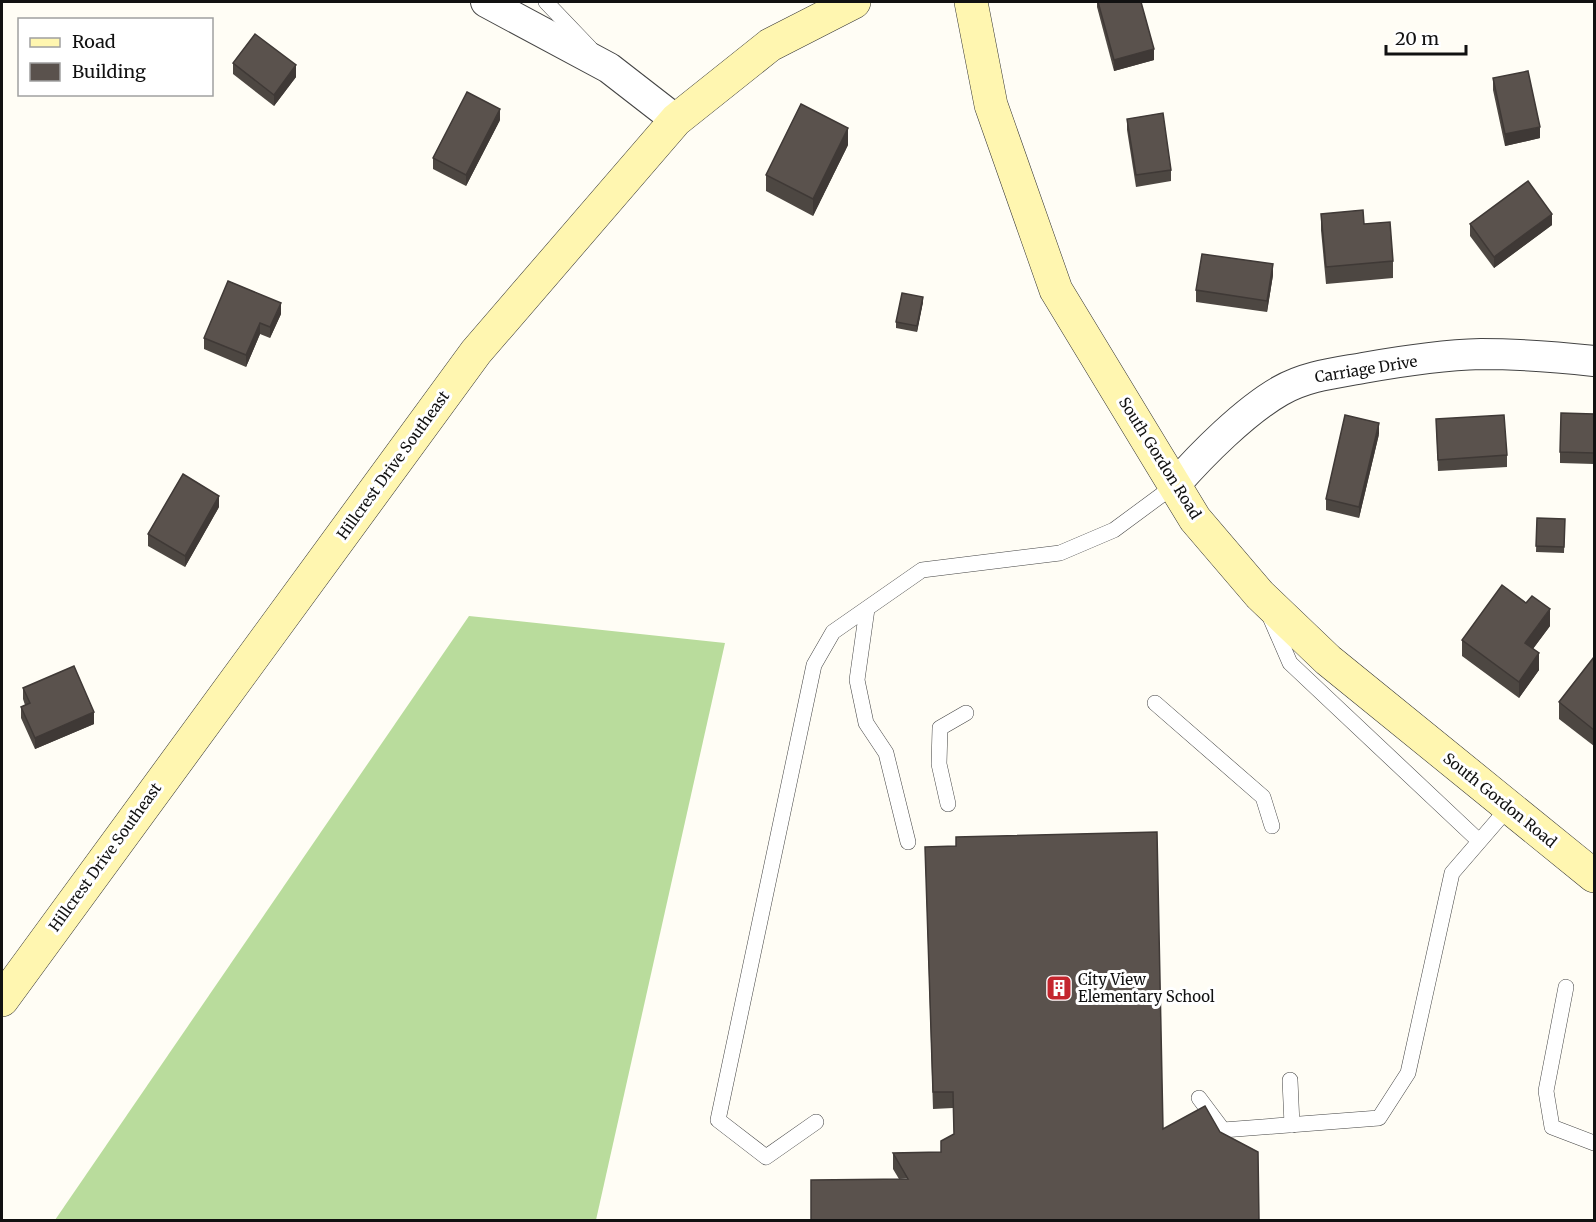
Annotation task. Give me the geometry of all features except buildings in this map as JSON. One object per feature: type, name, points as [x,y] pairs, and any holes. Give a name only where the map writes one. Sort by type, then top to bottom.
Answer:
[{"type":"street","points":[[486,2],[609,68],[676,120]]},
{"type":"street","name":"Hillcrest Drive Southeast","points":[[2,1000],[476,352],[676,120],[770,45],[854,2]]},
{"type":"street","name":"South Gordon Road","points":[[971,2],[991,105],[1056,290],[1196,519],[1260,595],[1328,660],[1594,876]]},
{"type":"street","name":"Carriage Drive","points":[[1175,485],[1191,466],[1238,422],[1279,391],[1306,379],[1398,362],[1480,354],[1559,357],[1594,361]]},
{"type":"lane","points":[[546,2],[609,68]]},
{"type":"lane","points":[[816,1122],[766,1157],[718,1120],[814,665],[833,632],[922,570],[1060,553],[1114,530],[1175,485]]},
{"type":"lane","points":[[1260,595],[1290,663],[1479,841]]},
{"type":"lane","points":[[867,609],[857,680],[866,723],[885,753],[908,842]]},
{"type":"lane","points":[[1155,704],[1263,797],[1272,826]]},
{"type":"lane","points":[[948,804],[939,764],[940,728],[966,714]]},
{"type":"lane","points":[[1199,1098],[1222,1130],[1379,1119],[1408,1072],[1452,873],[1509,807]]},
{"type":"lane","points":[[1566,987],[1546,1091],[1551,1127],[1594,1143]]},
{"type":"lane","points":[[1290,1080],[1292,1125]]},
{"type":"green space","points":[[469,616],[725,643],[596,1220],[55,1220]]},
{"type":"place","name":"City View Elementary School","points":[[1059,988]]}]
